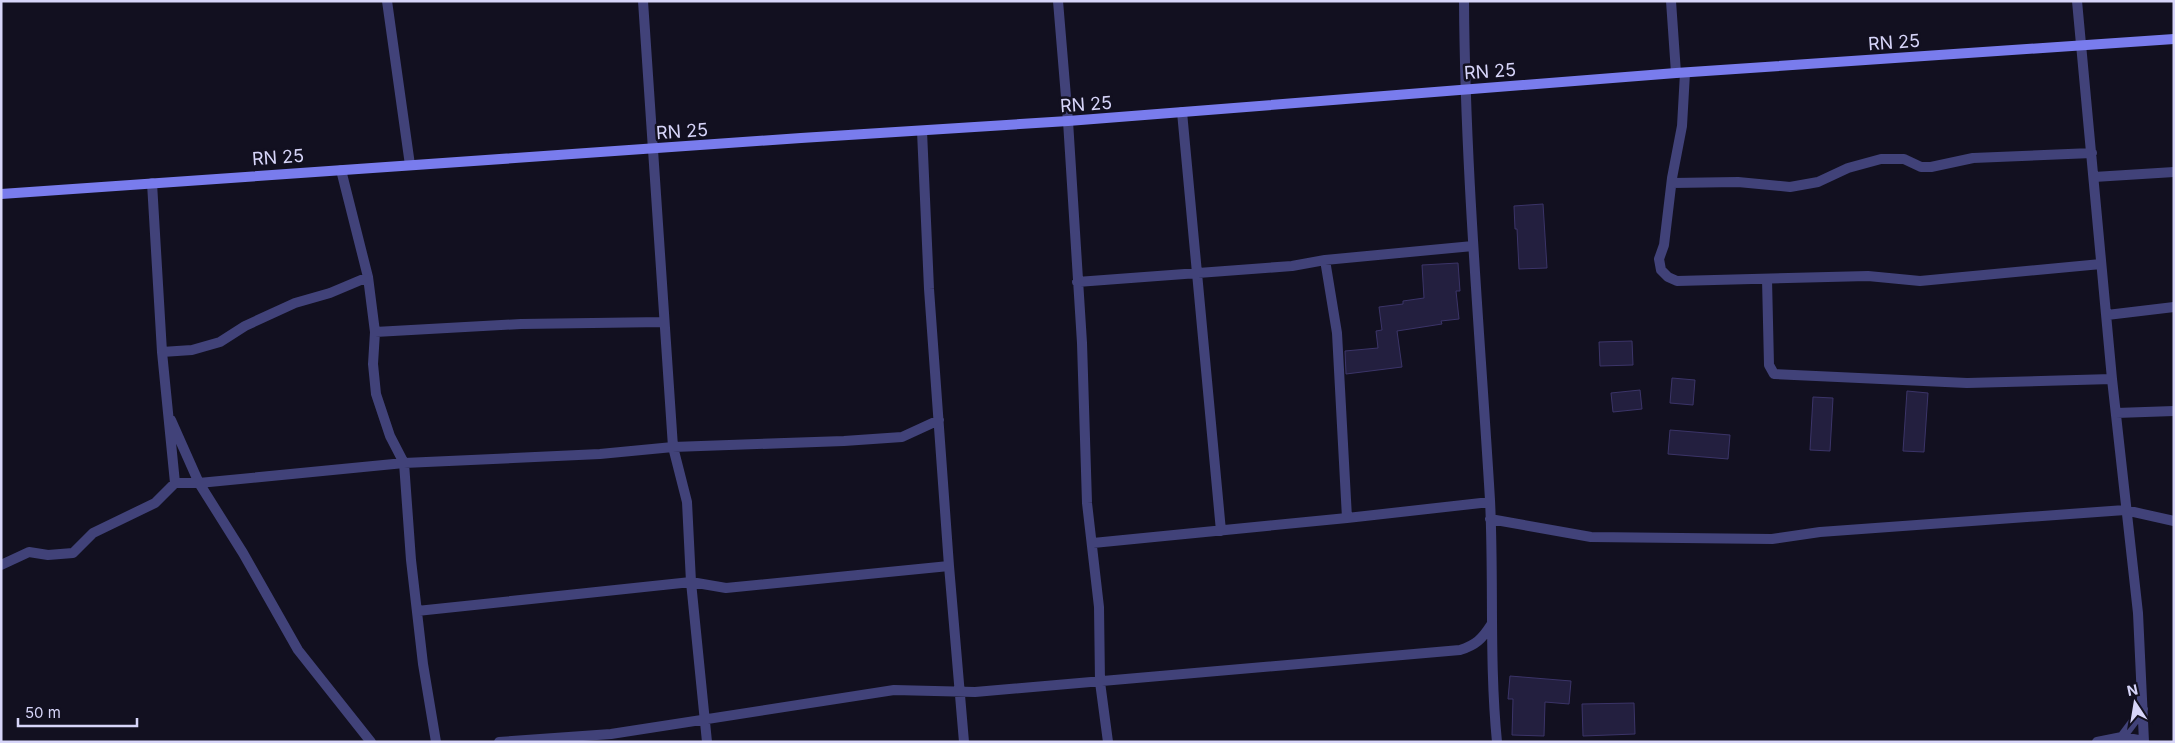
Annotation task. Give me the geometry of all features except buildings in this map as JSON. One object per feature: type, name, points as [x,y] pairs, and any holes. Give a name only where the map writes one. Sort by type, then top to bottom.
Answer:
[{"type":"main road","name":"RN 25","points":[[1,194],[801,138],[1068,122],[1681,73],[2174,39]]},
{"type":"street","points":[[387,1],[410,165]]},
{"type":"street","points":[[643,1],[673,447],[687,502],[691,582],[707,742]]},
{"type":"street","points":[[1058,1],[1078,282],[1087,503],[1099,608],[1100,682],[1108,742]]},
{"type":"street","points":[[1464,1],[1465,90],[1473,246],[1490,502],[1492,692],[1497,742]]},
{"type":"street","points":[[1671,1],[1681,73],[1682,126],[1664,245],[1659,259],[1662,270],[1668,277],[1677,280],[1868,276],[1920,281],[2101,264]]},
{"type":"street","points":[[2077,1],[2125,510],[2138,613],[2144,741],[2122,737],[2097,742]]},
{"type":"street","points":[[1182,112],[1221,531]]},
{"type":"street","points":[[922,131],[930,289],[949,566],[964,742]]},
{"type":"street","points":[[1672,183],[1738,182],[1790,187],[1818,182],[1855,165],[1882,159],[1904,159],[1921,167],[1931,167],[1973,158],[2092,153]]},
{"type":"street","points":[[341,170],[368,277],[375,332],[373,364],[376,394],[390,436],[404,464],[411,560],[436,742]]},
{"type":"street","points":[[2094,177],[2174,172]]},
{"type":"street","points":[[152,183],[162,352],[174,483]]},
{"type":"street","points":[[1078,282],[1292,266],[1325,260],[1473,246]]},
{"type":"street","points":[[1325,260],[1337,333],[1347,518]]},
{"type":"street","points":[[162,352],[192,350],[220,342],[245,326],[295,303],[330,293],[368,277]]},
{"type":"street","points":[[1767,279],[1769,366],[1774,374],[1967,383],[2112,379]]},
{"type":"street","points":[[2107,315],[2174,307]]},
{"type":"street","points":[[375,332],[522,324],[664,322]]},
{"type":"street","points":[[167,410],[199,483],[243,553],[298,650],[370,742]]},
{"type":"street","points":[[2116,413],[2174,411]]},
{"type":"street","points":[[1,565],[29,552],[48,555],[73,553],[93,533],[155,503],[174,483],[199,483],[404,464],[600,454],[673,447],[844,441],[902,436],[939,420]]},
{"type":"street","points":[[1093,543],[1490,502]]},
{"type":"street","points":[[1490,519],[1592,537],[1772,539],[1829,532],[2125,510],[2174,521]]},
{"type":"street","points":[[417,611],[691,582],[726,588],[949,566]]},
{"type":"street","points":[[499,742],[611,734],[894,690],[976,692],[1460,650],[1474,646],[1481,640],[1491,625]]},
{"type":"street","points":[[2122,737],[2143,709]]}]
